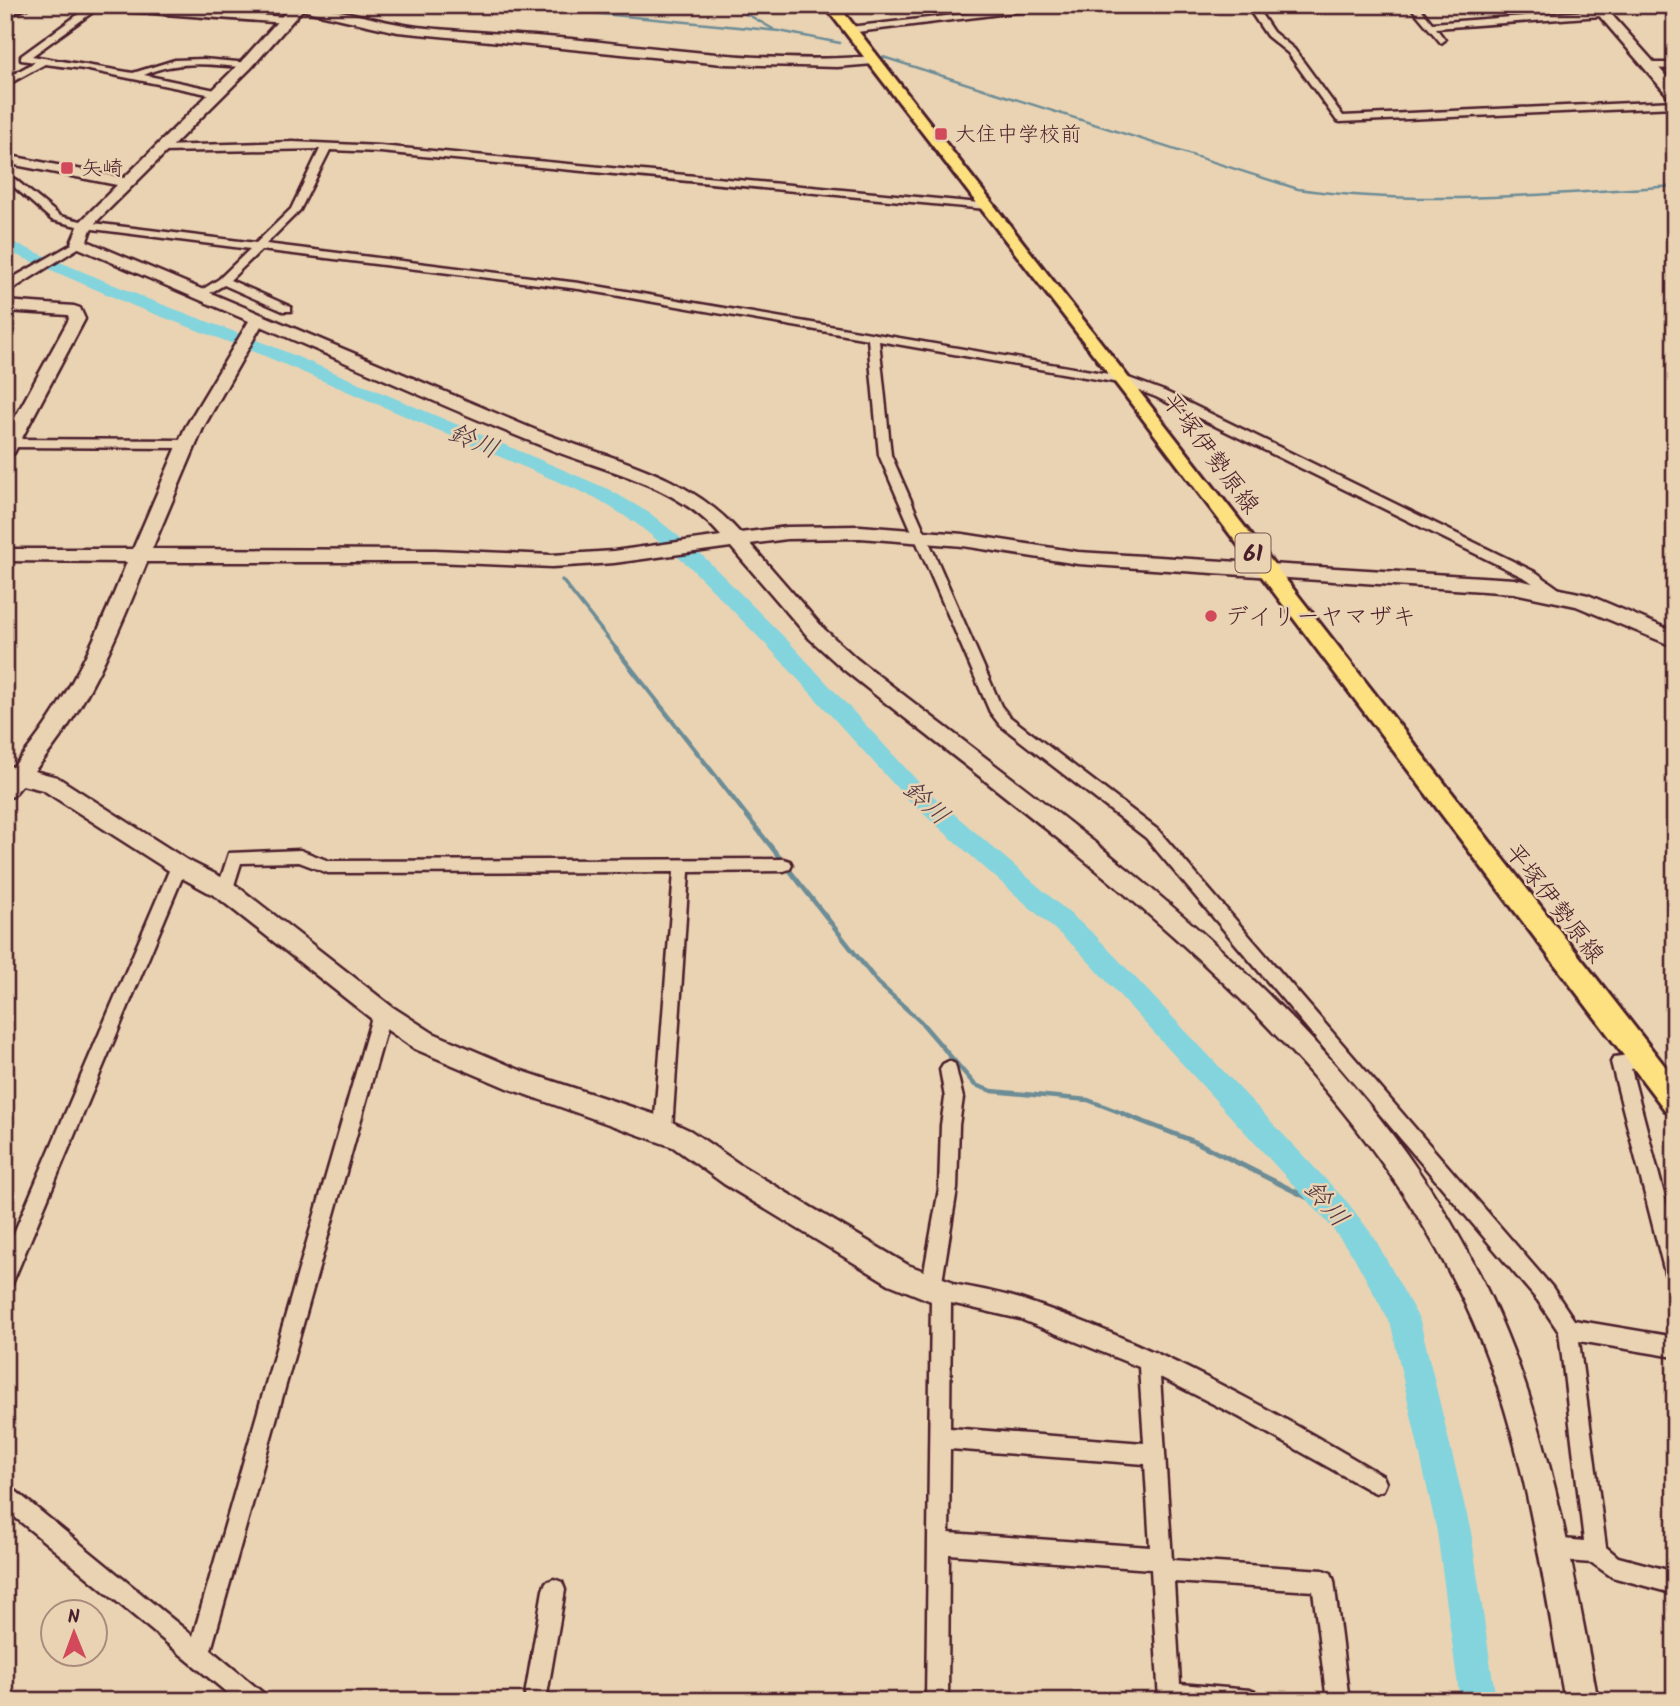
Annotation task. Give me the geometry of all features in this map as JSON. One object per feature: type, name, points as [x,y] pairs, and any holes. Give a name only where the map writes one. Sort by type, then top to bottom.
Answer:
[{"type":"highway","points":[[5,7],[11,5]]},
{"type":"main road","points":[[5,13],[26,5]]},
{"type":"main road","name":"平塚伊勢原線","points":[[831,5],[1675,1101]]},
{"type":"street","points":[[80,5],[286,20]]},
{"type":"street","points":[[5,291],[20,278],[79,243],[85,225],[246,65],[299,5],[342,18],[393,26],[630,49],[797,64],[874,60]]},
{"type":"street","points":[[849,30],[1068,5]]},
{"type":"street","points":[[1250,5],[1270,34],[1291,51],[1340,119],[1675,104]]},
{"type":"street","points":[[1413,5],[1441,40]]},
{"type":"street","points":[[94,7],[24,58],[217,93]]},
{"type":"street","points":[[1430,26],[1598,9],[1675,95]]},
{"type":"street","points":[[5,83],[45,60]]},
{"type":"street","points":[[135,76],[151,67],[184,61],[246,65]]},
{"type":"street","points":[[1648,66],[1675,66]]},
{"type":"street","points":[[201,295],[223,281],[295,210],[327,146]]},
{"type":"street","points":[[161,149],[327,146],[986,206]]},
{"type":"street","points":[[5,159],[129,183]]},
{"type":"street","points":[[5,174],[56,218],[85,225],[579,286],[1122,380],[1160,394],[1532,576],[1557,594]]},
{"type":"street","points":[[79,243],[201,295],[256,322],[555,445],[664,484],[712,513],[727,540],[817,634],[850,664],[1132,888],[1245,987],[1324,1070],[1393,1154],[1424,1198],[1460,1263],[1493,1335],[1517,1405],[1552,1549],[1582,1701]]},
{"type":"street","points":[[223,281],[287,309]]},
{"type":"street","points":[[5,306],[75,311],[77,319],[7,446],[186,444]]},
{"type":"street","points":[[10,779],[57,724],[91,664],[186,444],[230,363],[256,322]]},
{"type":"street","points":[[873,337],[885,454],[995,708],[1004,721],[1152,834],[1536,1283],[1567,1329],[1596,1553]]},
{"type":"street","points":[[5,555],[435,556],[552,561],[620,556],[787,533],[919,535],[1078,558],[1491,584],[1557,594],[1604,608],[1675,640]]},
{"type":"street","points":[[10,779],[49,783],[179,866],[225,890],[382,1013],[424,1041],[456,1056],[663,1130],[900,1275],[936,1290],[1018,1308],[1149,1361],[1276,1423],[1376,1483]]},
{"type":"street","points":[[225,890],[234,857],[300,856],[328,867],[784,865]]},
{"type":"street","points":[[663,1130],[682,865]]},
{"type":"street","points":[[5,1277],[179,866]]},
{"type":"street","points":[[199,1654],[382,1013]]},
{"type":"street","points":[[1644,1061],[1619,1062],[1675,1273]]},
{"type":"street","points":[[937,1701],[940,1438],[936,1290],[948,1189],[950,1125],[954,1098],[949,1069]]},
{"type":"street","points":[[1567,1329],[1675,1347]]},
{"type":"street","points":[[1149,1361],[1170,1698],[1250,1701]]},
{"type":"street","points":[[940,1438],[1155,1454]]},
{"type":"street","points":[[5,1495],[255,1701]]},
{"type":"street","points":[[939,1543],[1322,1581],[1338,1701]]},
{"type":"street","points":[[1552,1549],[1596,1553],[1612,1566],[1675,1583]]},
{"type":"street","points":[[535,1701],[554,1590]]},
{"type":"waterway","points":[[509,5],[779,31],[840,43]]},
{"type":"waterway","points":[[731,5],[773,29]]},
{"type":"waterway","points":[[883,57],[1298,189],[1439,198],[1675,186]]},
{"type":"waterway","name":"鈴川","points":[[5,244],[142,303],[266,350],[550,471],[603,494],[644,519],[696,561],[781,647],[917,795],[1087,943],[1338,1213],[1364,1247],[1405,1321],[1454,1532],[1478,1701]]},
{"type":"waterway","points":[[562,580],[618,651]]},
{"type":"waterway","points":[[616,649],[878,983],[921,1022],[975,1085],[992,1091],[1088,1100],[1127,1115]]},
{"type":"waterway","points":[[1123,1114],[1198,1143],[1338,1213]]},
{"type":"place","name":"大住中学校前","points":[[941,134]]},
{"type":"place","name":"矢崎","points":[[67,168]]},
{"type":"place","name":"デイリーヤマザキ","points":[[1211,616]]}]
